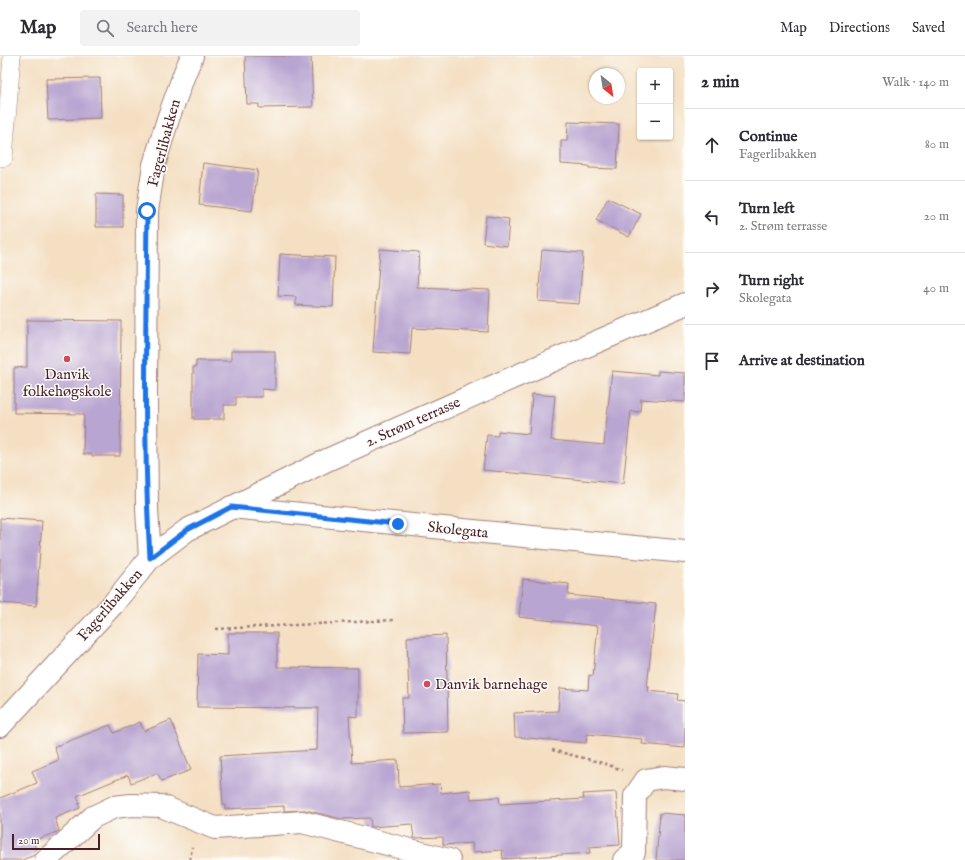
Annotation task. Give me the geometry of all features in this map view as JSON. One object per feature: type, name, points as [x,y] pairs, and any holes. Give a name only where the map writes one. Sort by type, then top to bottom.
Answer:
[{"type":"street","name":"Fagerlibakken","points":[[0,726],[113,604],[150,558],[147,509],[146,401],[147,211],[154,165],[168,119],[192,56]]},
{"type":"street","name":"2. Strøm terrasse","points":[[150,558],[187,530],[334,457],[685,304]]},
{"type":"street","name":"Skolegata","points":[[231,507],[685,552]]},
{"type":"street","points":[[624,860],[634,852],[635,796],[646,780],[664,777],[685,779]]},
{"type":"street","points":[[46,860],[93,817],[114,807],[131,805],[161,806],[215,828],[302,822],[449,860]]},
{"type":"lane","points":[[0,158],[4,158],[12,56]]},
{"type":"path","points":[[216,629],[394,620]]},
{"type":"path","points":[[552,750],[603,763],[646,780]]},
{"type":"building","points":[[245,56],[311,56],[313,107],[259,108],[259,104],[247,104]]},
{"type":"building","points":[[100,78],[101,118],[48,120],[46,79]]},
{"type":"building","points":[[568,122],[619,124],[617,169],[589,168],[589,166],[561,164],[561,141],[567,141]]},
{"type":"building","points":[[203,163],[258,170],[252,211],[199,205]]},
{"type":"building","points":[[96,194],[123,195],[123,227],[96,227]]},
{"type":"building","points":[[608,198],[641,214],[629,237],[596,220]]},
{"type":"building","points":[[486,216],[509,219],[507,246],[483,243]]},
{"type":"building","points":[[380,249],[419,252],[417,287],[490,290],[488,332],[412,328],[410,354],[373,352]]},
{"type":"building","points":[[542,250],[583,253],[579,304],[538,301]]},
{"type":"building","points":[[280,254],[335,257],[333,307],[296,305],[296,297],[278,296]]},
{"type":"building","points":[[27,320],[121,321],[120,456],[92,456],[92,454],[83,454],[84,414],[14,413],[14,368],[27,367]]},
{"type":"building","points":[[231,351],[275,351],[275,390],[262,389],[262,397],[236,397],[236,405],[224,405],[224,419],[193,419],[193,367],[196,367],[196,361],[231,361]]},
{"type":"building","points":[[612,371],[658,375],[658,371],[685,373],[685,402],[641,399],[640,412],[631,411],[623,484],[483,470],[487,435],[498,436],[498,431],[529,434],[532,394],[555,396],[551,440],[604,445]]},
{"type":"building","points":[[0,518],[42,521],[36,606],[0,603]]},
{"type":"building","points":[[523,579],[569,584],[568,595],[656,604],[647,687],[649,687],[648,691],[678,694],[677,700],[685,701],[685,748],[642,744],[643,739],[587,734],[586,743],[515,737],[514,713],[558,711],[560,688],[588,690],[589,675],[593,676],[598,626],[519,617]]},
{"type":"building","points":[[228,633],[277,633],[277,667],[358,668],[358,717],[349,716],[352,763],[398,760],[399,787],[440,784],[441,793],[470,790],[471,799],[499,797],[500,804],[584,799],[583,794],[616,792],[620,845],[589,847],[590,853],[503,859],[502,850],[473,852],[472,843],[443,845],[443,837],[414,838],[412,824],[371,827],[370,818],[342,819],[305,810],[284,811],[284,806],[225,809],[225,805],[223,805],[220,756],[317,750],[318,708],[197,707],[198,654],[228,655]]},
{"type":"building","points":[[446,635],[448,732],[403,733],[402,698],[409,698],[407,637]]},
{"type":"building","points":[[171,720],[191,770],[162,781],[157,773],[131,783],[128,775],[77,796],[80,803],[78,804],[80,808],[55,818],[59,831],[33,841],[36,849],[35,855],[22,860],[0,860],[0,798],[37,783],[32,771],[59,760],[54,747],[110,725],[114,733],[140,722],[144,731]]},
{"type":"building","points":[[660,813],[685,815],[685,860],[656,860]]},
{"type":"place","name":"Danvik folkehøgskole","points":[[67,359]]},
{"type":"place","name":"Danvik barnehage","points":[[427,684]]},
{"type":"route","points":[[147,211],[146,401],[147,509],[150,558],[187,530],[231,507],[398,524]]}]
